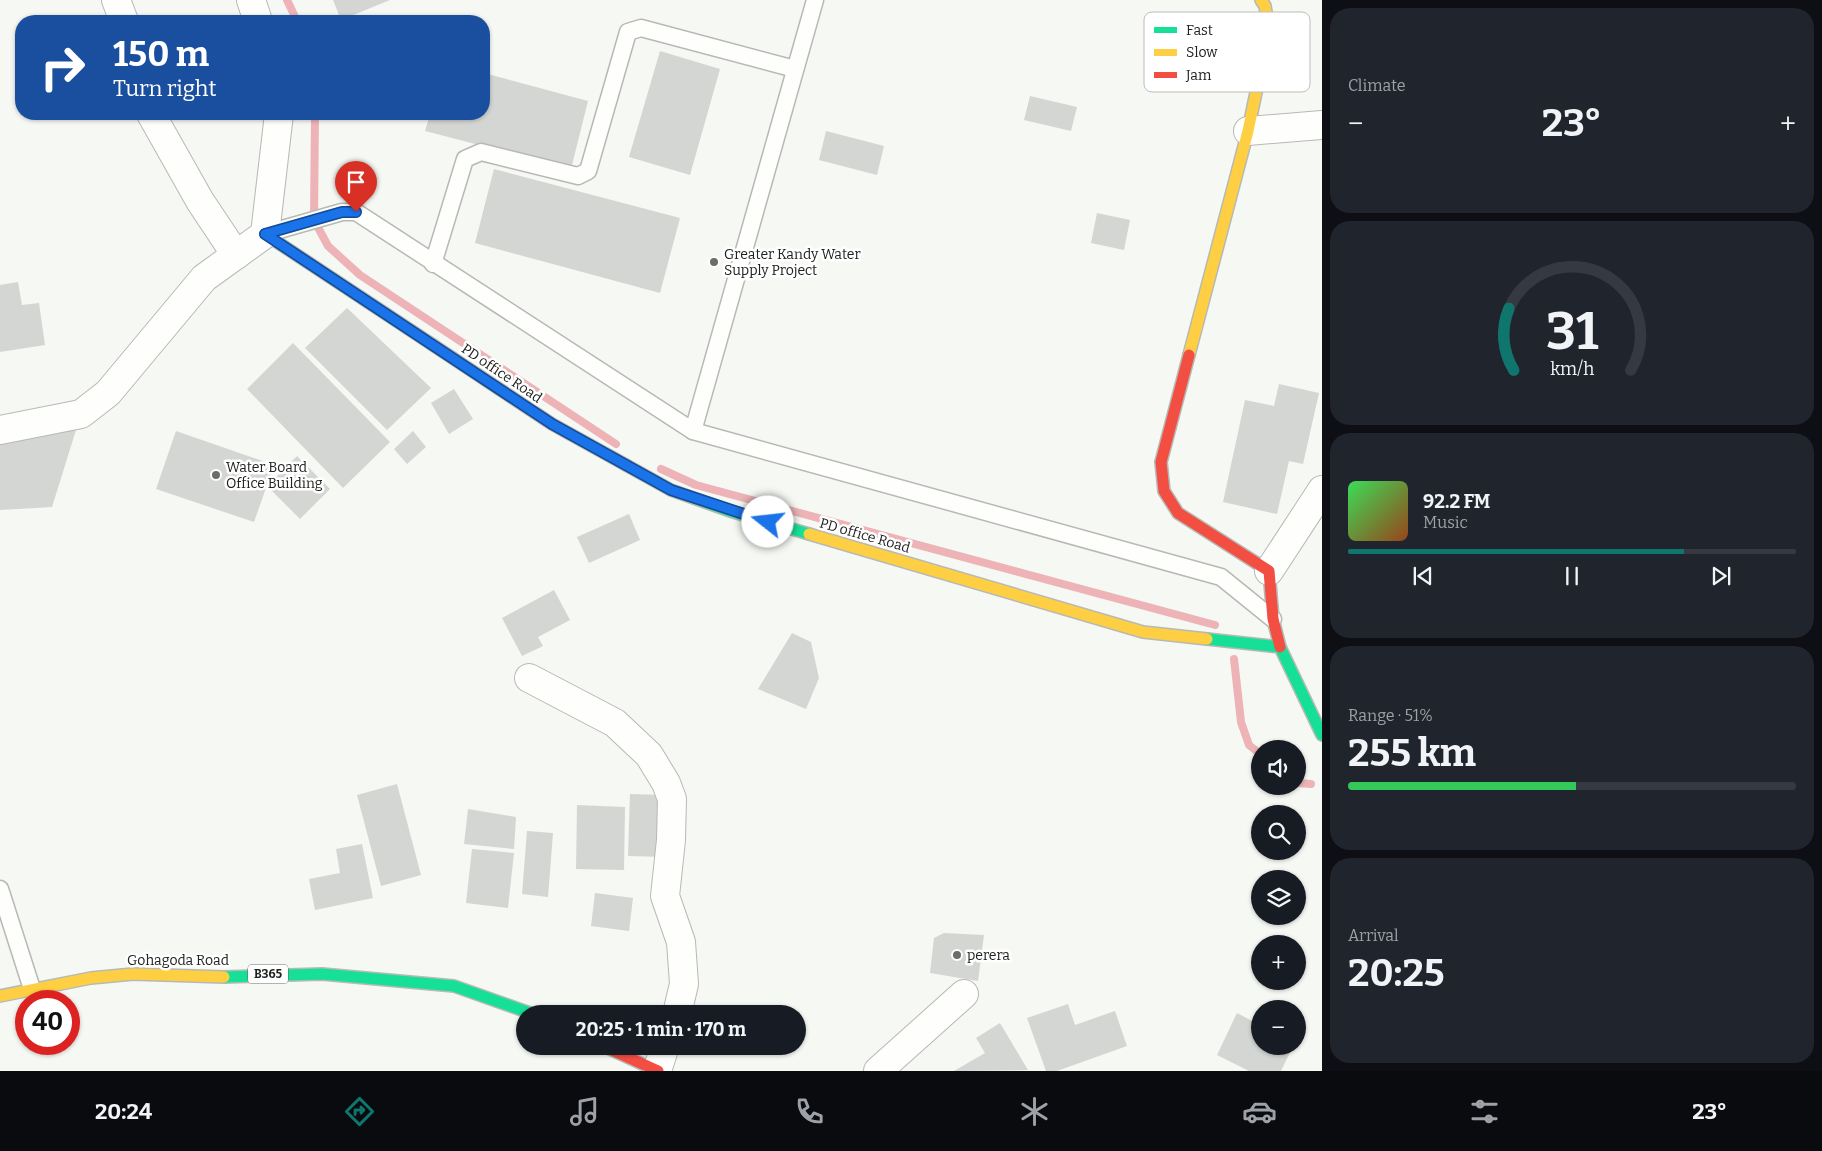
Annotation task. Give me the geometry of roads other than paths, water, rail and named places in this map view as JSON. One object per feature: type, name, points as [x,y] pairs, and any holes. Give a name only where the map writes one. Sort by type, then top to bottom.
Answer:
[{"type":"street","points":[[116,0],[122,15]]},
{"type":"street","points":[[252,0],[256,15]]},
{"type":"street","points":[[1261,0],[1266,12]]},
{"type":"street","points":[[1256,92],[1248,132],[1160,462],[1164,492],[1178,513],[1269,571]]},
{"type":"street","points":[[154,120],[200,201],[236,256]]},
{"type":"street","points":[[0,430],[81,414],[108,393],[204,278],[265,234],[278,120]]},
{"type":"street","points":[[1248,132],[1322,125]]},
{"type":"street","name":"PD office Road","points":[[265,234],[552,424],[671,490],[730,511],[1143,632],[1280,647]]},
{"type":"street","points":[[1322,490],[1269,571],[1273,618],[1280,647],[1322,735]]},
{"type":"street","points":[[529,678],[615,724],[649,755],[666,783],[672,798],[671,840],[665,896],[681,942],[684,984],[679,1005]]},
{"type":"street","name":"Gohagoda Road","points":[[0,996],[91,978],[133,974],[213,977],[322,974],[454,986],[516,1008]]},
{"type":"street","points":[[878,1071],[964,994]]},
{"type":"street","points":[[622,1055],[657,1071],[663,1055]]},
{"type":"lane","points":[[693,431],[815,0]]},
{"type":"lane","points":[[433,264],[465,159],[482,152],[578,176],[588,171],[628,32],[641,28],[795,69]]},
{"type":"lane","points":[[265,234],[342,212],[356,212],[433,264],[693,431],[1221,577],[1273,618]]},
{"type":"lane","points":[[0,889],[32,989]]},
{"type":"waterway","points":[[287,0],[294,15]]},
{"type":"waterway","points":[[315,120],[314,220],[328,246],[360,275],[616,444]]},
{"type":"waterway","points":[[661,469],[696,485],[1215,625]]},
{"type":"waterway","points":[[1234,659],[1241,722],[1251,747]]},
{"type":"waterway","points":[[1306,784],[1311,784]]},
{"type":"place","name":"Greater Kandy Water Supply Project","points":[[714,262]]},
{"type":"place","name":"Water Board Office Building","points":[[216,475]]},
{"type":"place","name":"perera","points":[[957,955]]}]
